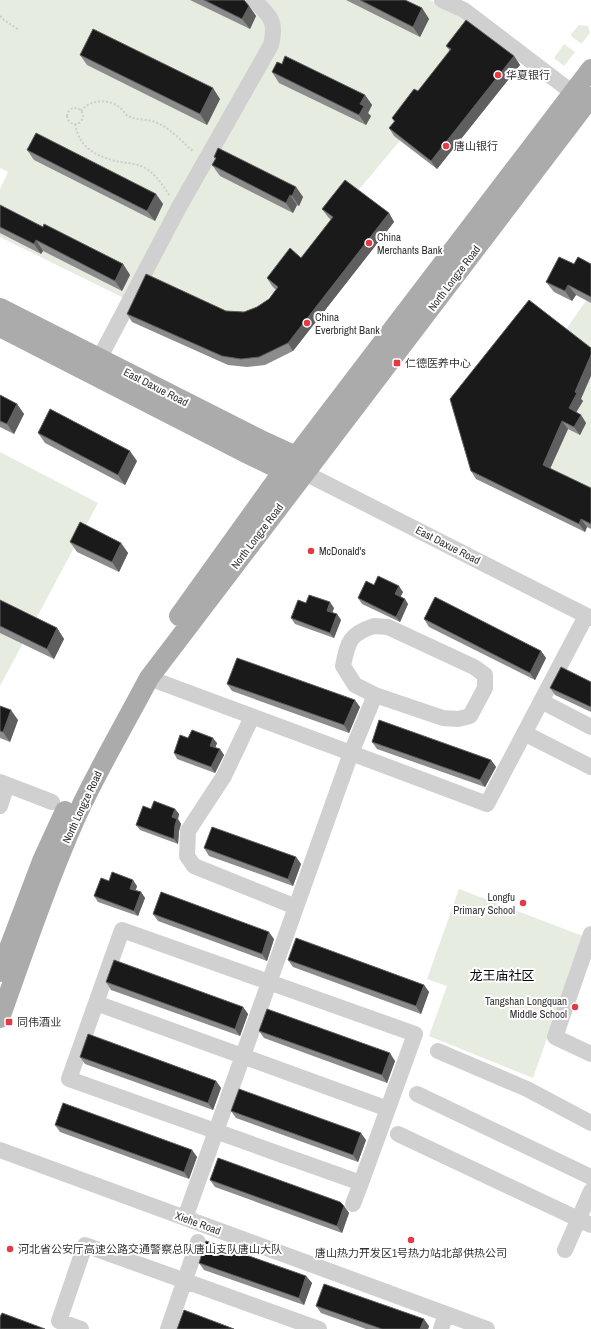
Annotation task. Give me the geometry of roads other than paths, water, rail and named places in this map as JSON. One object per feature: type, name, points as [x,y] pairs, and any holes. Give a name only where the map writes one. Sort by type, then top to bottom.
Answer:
[{"type":"main road","name":"North Longze Road","points":[[0,972],[42,860],[106,729],[295,467],[582,95],[591,69]]},
{"type":"main road","name":"East Daxue Road","points":[[0,308],[99,358],[295,467]]},
{"type":"main road","name":"East Daxue Road","points":[[0,327],[234,447],[295,467]]},
{"type":"main road","name":"North Longze Road","points":[[0,1018],[76,818],[146,673]]},
{"type":"street","points":[[99,358],[178,208],[271,45],[274,32],[272,22],[265,11],[254,0]]},
{"type":"street","points":[[442,0],[464,10],[582,95]]},
{"type":"street","name":"East Daxue Road","points":[[295,467],[588,617]]},
{"type":"street","points":[[146,673],[252,717],[487,804],[541,701],[588,617]]},
{"type":"street","points":[[374,626],[388,627],[474,667],[485,675],[485,688],[470,716],[458,719],[443,718],[375,695],[355,685],[343,666],[348,645],[360,631],[374,626]]},
{"type":"street","points":[[185,1218],[351,753],[375,695]]},
{"type":"street","points":[[541,701],[591,727]]},
{"type":"street","points":[[252,717],[224,776],[188,830],[187,856],[194,866],[296,907]]},
{"type":"street","points":[[524,733],[591,767]]},
{"type":"street","points":[[0,806],[4,784],[52,802]]},
{"type":"street","points":[[353,1204],[361,1183],[388,1109],[415,1034],[122,930],[69,1079],[361,1183]]},
{"type":"street","points":[[591,934],[554,1037],[591,1054]]},
{"type":"street","points":[[96,1003],[388,1109]]},
{"type":"street","points":[[438,1051],[527,1089],[591,1123]]},
{"type":"street","points":[[417,1094],[591,1177]]},
{"type":"street","points":[[398,1134],[585,1222]]},
{"type":"street","name":"Xiehe Road","points":[[0,1150],[487,1329]]},
{"type":"street","points":[[565,1250],[585,1222],[591,1191]]},
{"type":"street","points":[[168,1329],[198,1242]]},
{"type":"street","points":[[81,1329],[59,1321],[85,1245],[303,1326],[319,1329]]},
{"type":"street","points":[[441,1329],[446,1314]]},
{"type":"place","name":"华夏银行","points":[[498,75]]},
{"type":"place","name":"唐山银行","points":[[446,146]]},
{"type":"place","name":"China Merchants Bank","points":[[369,243]]},
{"type":"place","name":"China Everbright Bank","points":[[307,323]]},
{"type":"place","name":"仁德医养中心","points":[[397,363]]},
{"type":"place","name":"McDonald's","points":[[311,551]]},
{"type":"place","name":"Longfu Primary School","points":[[523,903]]},
{"type":"place","name":"Tangshan Longquan Middle School","points":[[575,1007]]},
{"type":"place","name":"同伟酒业","points":[[9,1022]]},
{"type":"place","name":"唐山热力开发区1号热力站北部供热公司","points":[[411,1240]]},
{"type":"place","name":"河北省公安厅高速公路交通警察总队唐山支队唐山大队","points":[[10,1249]]},
{"type":"district","name":"龙王庙社区","points":[[502,975]]}]
